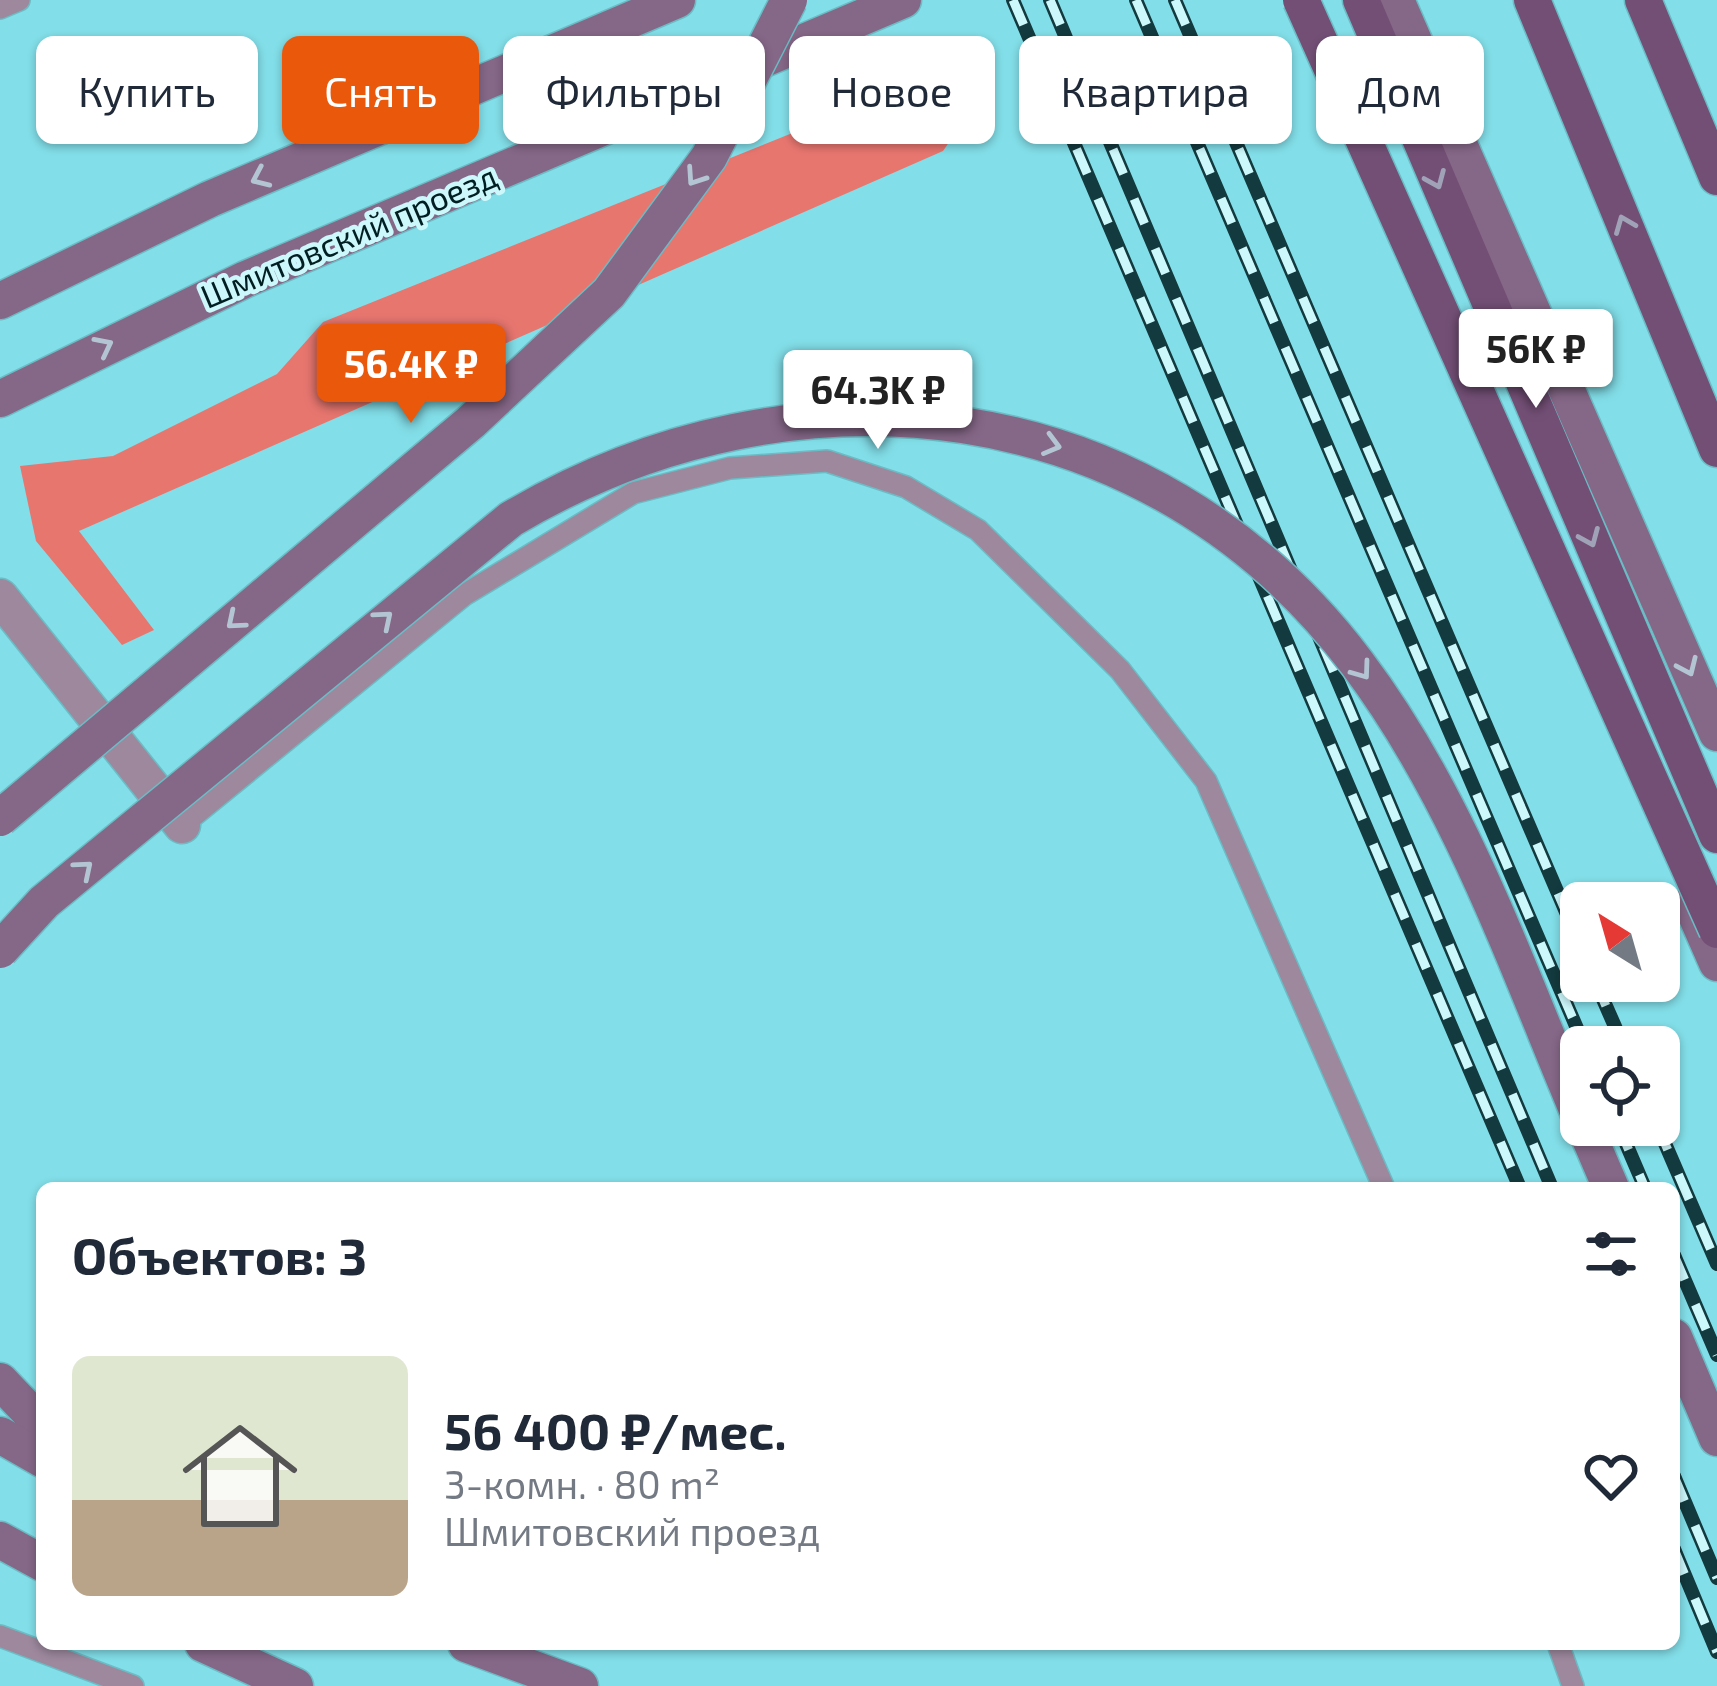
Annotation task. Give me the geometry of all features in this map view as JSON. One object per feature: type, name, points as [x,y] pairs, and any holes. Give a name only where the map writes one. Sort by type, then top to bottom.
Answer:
[{"type":"main road","points":[[0,301],[210,199],[676,0]]},
{"type":"main road","points":[[0,818],[472,422],[609,293],[709,157],[789,0]]},
{"type":"main road","name":"Шмитовский проезд","points":[[0,399],[246,279],[903,0]]},
{"type":"main road","points":[[1300,0],[1717,929]]},
{"type":"main road","points":[[1321,0],[1318,21],[1328,75],[1372,193],[1717,963]]},
{"type":"main road","points":[[1361,0],[1386,36]]},
{"type":"main road","points":[[1396,0],[1401,36]]},
{"type":"main road","points":[[1532,0],[1717,448]]},
{"type":"main road","points":[[1648,12],[1717,152]]},
{"type":"main road","points":[[1648,12],[1717,177]]},
{"type":"main road","points":[[1438,144],[1717,835]]},
{"type":"main road","points":[[1442,144],[1717,733]]},
{"type":"main road","points":[[0,950],[44,902],[511,519],[569,484],[723,431],[806,417],[894,416],[986,427],[1080,453],[1208,524],[1308,606],[1357,663],[1439,796],[1560,1072]]},
{"type":"main road","points":[[1593,1146],[1608,1182]]},
{"type":"main road","points":[[1680,1351],[1717,1438]]},
{"type":"main road","points":[[0,1381],[36,1419]]},
{"type":"main road","points":[[0,1435],[36,1456]]},
{"type":"main road","points":[[0,1540],[36,1559]]},
{"type":"main road","points":[[216,1650],[295,1686]]},
{"type":"main road","points":[[482,1650],[580,1686]]},
{"type":"street","points":[[0,597],[182,825]]},
{"type":"lane","points":[[0,8],[19,0]]},
{"type":"lane","points":[[182,825],[464,595],[633,494],[730,468],[827,461],[906,487],[978,530],[1120,670],[1192,762],[1206,781],[1381,1182]]},
{"type":"lane","points":[[0,1636],[36,1650]]},
{"type":"lane","points":[[37,1650],[133,1686]]},
{"type":"lane","points":[[1560,1650],[1573,1686]]},
{"type":"shaded area","points":[[789,134],[789,144],[948,144],[943,151],[79,531],[154,630],[122,645],[36,541],[20,466],[113,456],[277,374],[323,322]]},
{"type":"railway","points":[[1013,0],[1517,1182]]},
{"type":"railway","points":[[1050,0],[1549,1182]]},
{"type":"railway","points":[[1136,0],[1576,1026]]},
{"type":"railway","points":[[1175,0],[1560,898]]},
{"type":"railway","points":[[1604,1002],[1615,1026]]},
{"type":"railway","points":[[1627,1146],[1642,1182]]},
{"type":"railway","points":[[1666,1146],[1717,1264]]},
{"type":"railway","points":[[1680,1269],[1717,1355]]},
{"type":"railway","points":[[1680,1490],[1717,1578]]},
{"type":"railway","points":[[1680,1563],[1717,1652]]}]
